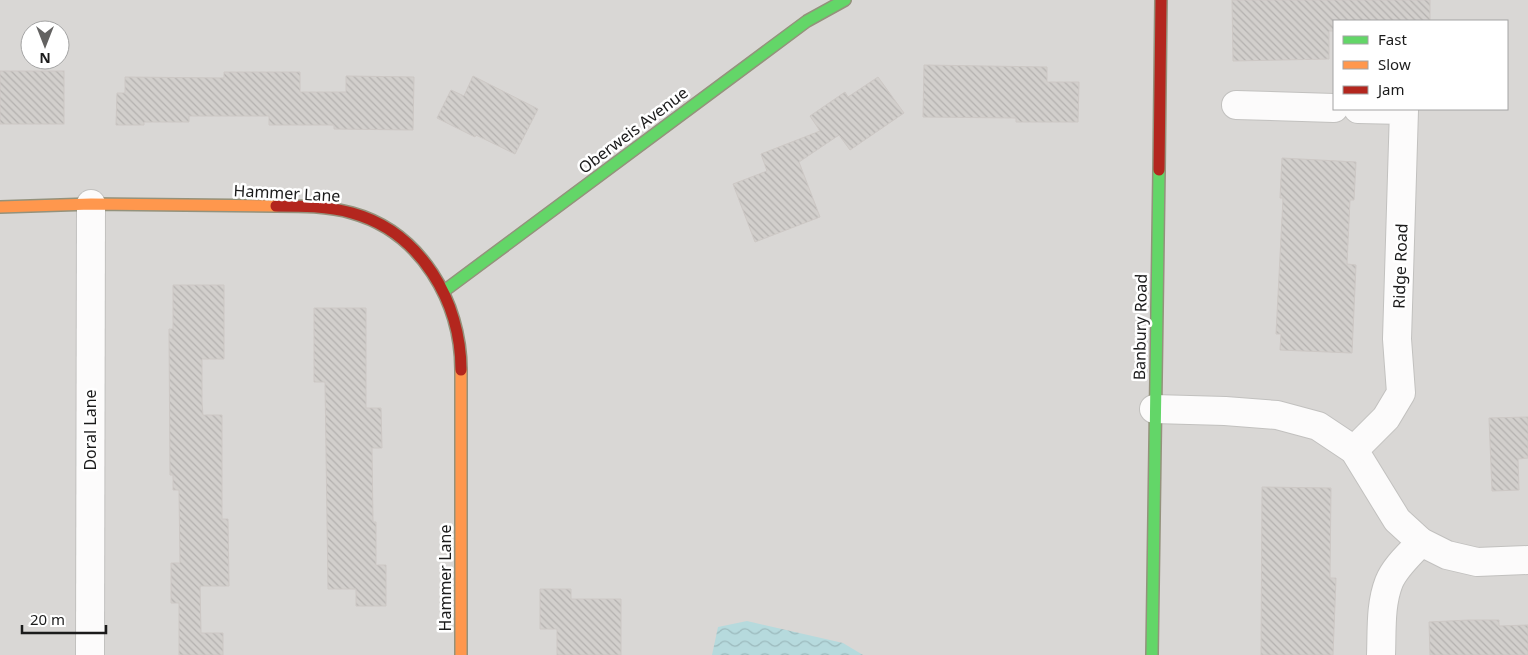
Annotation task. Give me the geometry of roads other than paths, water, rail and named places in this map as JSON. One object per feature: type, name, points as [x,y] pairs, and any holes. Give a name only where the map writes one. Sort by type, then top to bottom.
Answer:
[{"type":"street","name":"Oberweis Avenue","points":[[444,291],[807,21],[846,0]]},
{"type":"street","name":"Banbury Road","points":[[1152,655],[1161,0]]},
{"type":"street","points":[[1236,105],[1333,108]]},
{"type":"street","name":"Ridge Road","points":[[1354,450],[1386,418],[1401,393],[1397,339],[1404,110]]},
{"type":"street","name":"Hammer Lane","points":[[0,207],[91,204],[303,206],[354,214],[378,225],[414,249],[436,276],[451,306],[456,322],[461,353],[461,655]]},
{"type":"street","name":"Doral Lane","points":[[90,655],[91,204]]},
{"type":"street","points":[[1154,409],[1277,415],[1318,426],[1354,450],[1397,520],[1421,542],[1447,555],[1477,562],[1528,560]]},
{"type":"street","points":[[1381,655],[1382,609],[1390,581],[1400,566],[1421,542]]},
{"type":"water","points":[[747,621],[843,643],[863,655],[712,655],[718,627]]}]
